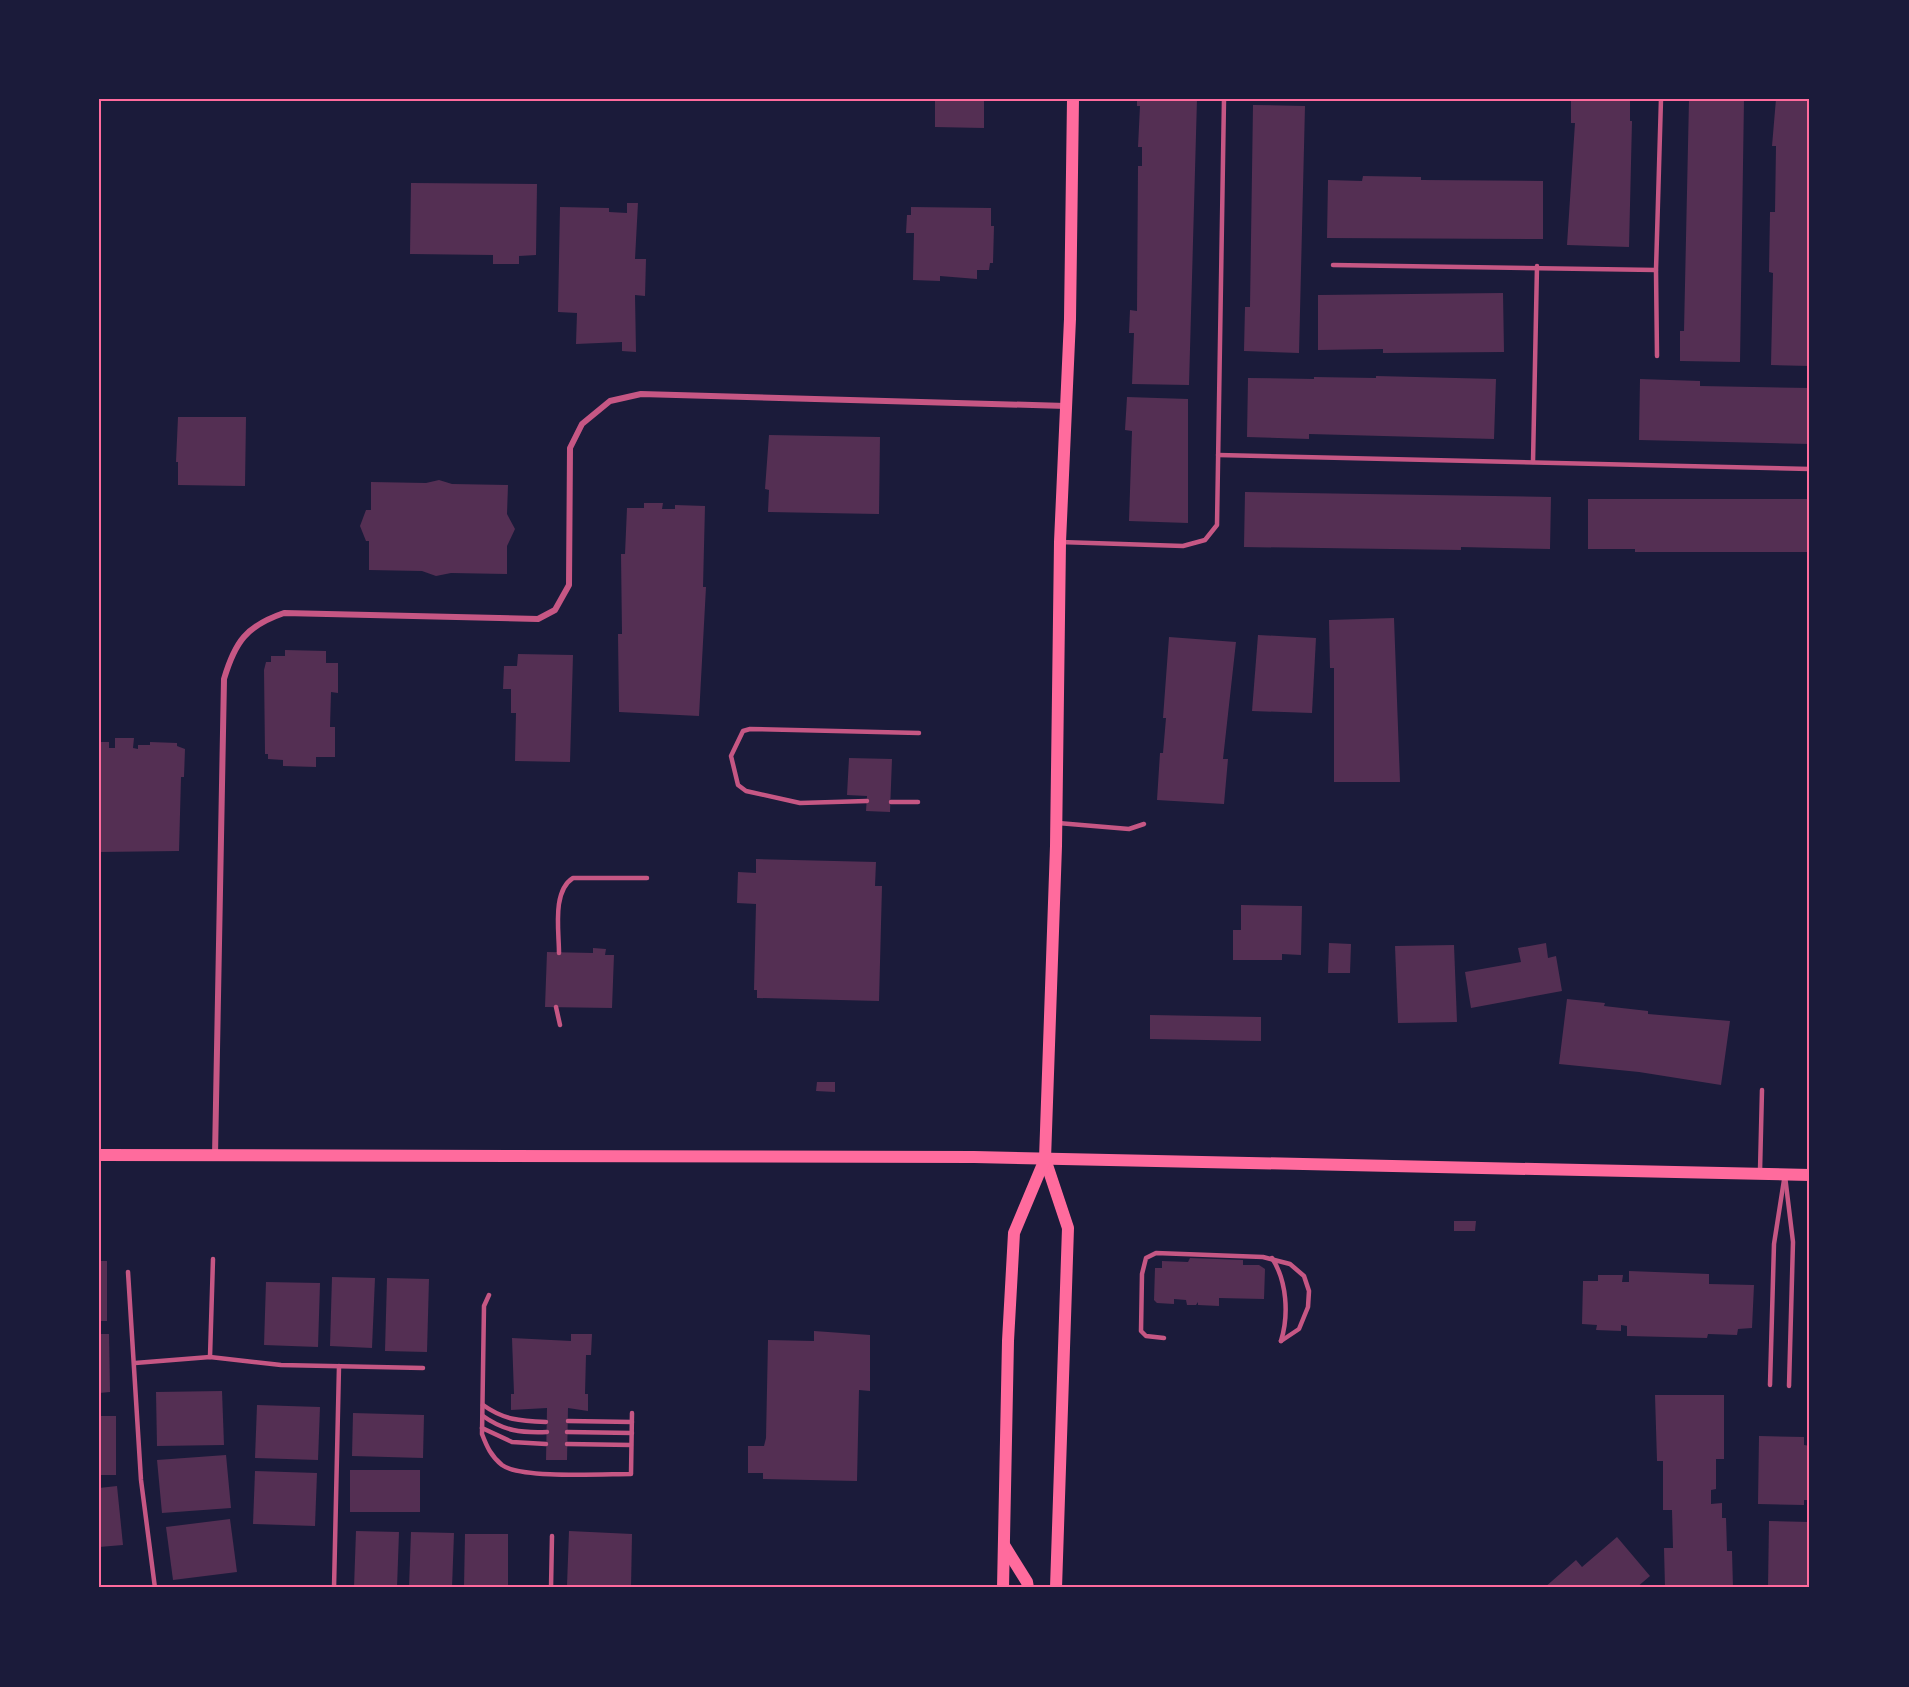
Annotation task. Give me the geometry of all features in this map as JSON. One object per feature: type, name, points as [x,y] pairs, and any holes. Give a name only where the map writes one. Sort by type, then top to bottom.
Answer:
[{"type":"main road","points":[[1056,1588],[1068,1228],[1045,1159],[1056,823],[1060,542],[1067,406],[1073,99]]},
{"type":"main road","points":[[99,1155],[1045,1159],[1810,1175]]},
{"type":"main road","points":[[1003,1588],[1014,1233],[1045,1159]]},
{"type":"main road","points":[[1004,1544],[1027,1582],[1028,1588]]},
{"type":"street","points":[[215,1157],[224,679],[232,651],[248,631],[284,613],[538,620],[555,610],[569,585],[570,448],[582,424],[610,401],[641,394],[1067,406]]},
{"type":"lane","points":[[1060,542],[1183,546],[1205,540],[1217,525],[1224,99]]},
{"type":"lane","points":[[1657,356],[1656,270],[1661,99]]},
{"type":"lane","points":[[1333,264],[1656,270]]},
{"type":"lane","points":[[1533,462],[1537,266]]},
{"type":"lane","points":[[1218,455],[1810,469]]},
{"type":"lane","points":[[867,801],[800,803],[746,791],[738,785],[731,756],[743,731],[750,729],[919,733]]},
{"type":"lane","points":[[891,802],[918,802]]},
{"type":"lane","points":[[1056,823],[1129,829],[1144,824]]},
{"type":"lane","points":[[559,953],[560,897],[567,881],[573,878],[647,878]]},
{"type":"lane","points":[[556,1007],[560,1025]]},
{"type":"lane","points":[[1760,1174],[1762,1090]]},
{"type":"lane","points":[[1770,1385],[1774,1245],[1785,1174]]},
{"type":"lane","points":[[1785,1174],[1793,1242],[1789,1386]]},
{"type":"lane","points":[[1164,1338],[1146,1336],[1141,1331],[1142,1274],[1146,1258],[1150,1254],[1272,1258],[1290,1264],[1304,1276],[1309,1291],[1308,1307],[1299,1329],[1281,1341],[1286,1326],[1283,1287],[1279,1269],[1272,1258]]},
{"type":"lane","points":[[210,1357],[213,1259]]},
{"type":"lane","points":[[128,1272],[141,1480],[155,1588]]},
{"type":"lane","points":[[489,1295],[484,1306],[482,1428],[488,1452],[504,1466],[522,1473],[631,1474],[632,1413]]},
{"type":"lane","points":[[135,1363],[210,1357],[281,1365],[423,1368]]},
{"type":"lane","points":[[334,1588],[339,1366]]},
{"type":"lane","points":[[483,1405],[500,1418],[546,1422]]},
{"type":"lane","points":[[483,1416],[507,1430],[547,1432]]},
{"type":"lane","points":[[568,1421],[632,1422]]},
{"type":"lane","points":[[482,1428],[512,1442],[546,1444]]},
{"type":"lane","points":[[567,1432],[632,1434]]},
{"type":"lane","points":[[567,1443],[632,1445]]},
{"type":"lane","points":[[550,1588],[552,1536]]},
{"type":"building","points":[[935,99],[984,99],[984,128],[935,127]]},
{"type":"building","points":[[1137,99],[1197,99],[1189,385],[1132,384],[1134,333],[1129,333],[1130,310],[1137,311],[1138,166],[1142,166],[1142,147],[1138,147],[1140,106],[1137,106]]},
{"type":"building","points":[[1571,99],[1630,99],[1630,121],[1632,121],[1629,247],[1567,245],[1575,123],[1571,123]]},
{"type":"building","points":[[1689,99],[1744,99],[1740,362],[1680,361],[1680,331],[1684,331]]},
{"type":"building","points":[[1776,99],[1810,99],[1810,366],[1771,365],[1773,273],[1769,272],[1770,212],[1775,212],[1776,146],[1772,146]]},
{"type":"building","points":[[1253,105],[1305,106],[1299,353],[1244,351],[1245,307],[1250,307]]},
{"type":"building","points":[[1363,176],[1421,177],[1421,180],[1543,181],[1543,239],[1327,238],[1328,180],[1362,181]]},
{"type":"building","points":[[411,183],[537,184],[536,255],[519,256],[519,264],[493,264],[493,255],[410,254]]},
{"type":"building","points":[[627,203],[638,203],[635,259],[646,259],[645,296],[635,295],[636,352],[622,351],[622,342],[576,344],[577,313],[558,312],[560,207],[609,208],[609,212],[627,213]]},
{"type":"building","points":[[911,207],[991,208],[991,226],[994,226],[993,263],[990,263],[989,270],[977,270],[977,279],[940,276],[940,281],[913,280],[914,233],[906,233],[907,215],[911,215]]},
{"type":"building","points":[[1503,293],[1504,352],[1383,353],[1383,349],[1318,350],[1318,295]]},
{"type":"building","points":[[1376,376],[1496,379],[1494,439],[1309,434],[1309,439],[1247,437],[1248,378],[1314,379],[1314,377],[1376,378]]},
{"type":"building","points":[[1640,379],[1700,381],[1700,386],[1810,388],[1810,444],[1639,440]]},
{"type":"building","points":[[1127,397],[1188,399],[1188,523],[1129,521],[1132,431],[1125,430]]},
{"type":"building","points":[[178,417],[246,417],[245,486],[178,485],[178,462],[176,462]]},
{"type":"building","points":[[769,435],[880,437],[879,514],[768,512],[769,490],[765,489]]},
{"type":"building","points":[[439,480],[452,484],[508,485],[507,514],[515,529],[507,546],[507,574],[451,573],[436,576],[422,571],[369,570],[369,541],[366,541],[360,526],[366,510],[371,510],[371,482],[426,483]]},
{"type":"building","points":[[1245,492],[1551,497],[1550,549],[1244,547]]},
{"type":"building","points":[[1588,499],[1810,499],[1810,552],[1635,552],[1635,549],[1588,549]]},
{"type":"building","points":[[644,503],[663,503],[662,509],[675,509],[675,505],[705,506],[703,587],[706,587],[699,716],[619,712],[618,634],[622,634],[621,554],[625,554],[627,508],[644,508]]},
{"type":"building","points":[[1394,618],[1400,782],[1334,782],[1334,668],[1330,668],[1329,620]]},
{"type":"building","points":[[1258,635],[1316,638],[1312,713],[1252,711]]},
{"type":"building","points":[[1169,637],[1236,642],[1223,759],[1228,759],[1224,804],[1157,800],[1160,753],[1163,753],[1166,718],[1163,718]]},
{"type":"building","points":[[285,650],[326,651],[326,663],[338,663],[338,693],[331,692],[330,727],[335,727],[335,757],[316,757],[316,767],[283,766],[283,760],[268,759],[268,754],[265,754],[264,670],[266,662],[271,662],[271,656],[285,656]]},
{"type":"building","points":[[518,654],[573,655],[570,762],[515,761],[516,713],[511,713],[511,689],[503,689],[504,666],[517,666]]},
{"type":"building","points":[[115,738],[134,738],[133,748],[138,749],[138,745],[150,745],[150,742],[177,743],[177,746],[185,749],[184,777],[181,777],[179,851],[99,852],[99,742],[109,742],[109,748],[115,748]]},
{"type":"building","points":[[849,758],[892,759],[890,812],[866,811],[867,796],[847,795]]},
{"type":"building","points":[[756,859],[876,862],[875,886],[882,886],[879,1001],[757,998],[757,990],[754,990],[756,904],[737,903],[738,872],[756,873]]},
{"type":"building","points":[[1241,905],[1302,906],[1301,955],[1282,954],[1282,960],[1233,960],[1233,930],[1241,930]]},
{"type":"building","points":[[1329,943],[1351,944],[1350,973],[1328,973]]},
{"type":"building","points":[[1546,943],[1548,958],[1556,956],[1562,991],[1471,1008],[1465,972],[1521,962],[1518,948]]},
{"type":"building","points":[[1454,945],[1457,1022],[1398,1023],[1395,946]]},
{"type":"building","points":[[593,948],[606,949],[605,955],[614,955],[612,1008],[545,1007],[547,952],[593,953]]},
{"type":"building","points":[[1567,999],[1605,1003],[1604,1006],[1648,1011],[1648,1014],[1730,1021],[1721,1085],[1639,1072],[1559,1064]]},
{"type":"building","points":[[1150,1015],[1261,1017],[1261,1041],[1150,1039]]},
{"type":"building","points":[[817,1082],[835,1082],[835,1092],[816,1091]]},
{"type":"building","points":[[1454,1221],[1476,1221],[1475,1231],[1454,1231]]},
{"type":"building","points":[[1190,1258],[1243,1260],[1243,1265],[1259,1265],[1265,1269],[1264,1299],[1219,1298],[1219,1306],[1198,1305],[1198,1302],[1196,1305],[1187,1305],[1186,1300],[1174,1299],[1174,1304],[1157,1303],[1154,1300],[1155,1268],[1162,1268],[1162,1261],[1188,1262]]},
{"type":"building","points":[[99,1261],[107,1261],[107,1321],[99,1321]]},
{"type":"building","points":[[1629,1271],[1709,1274],[1709,1284],[1754,1285],[1752,1328],[1738,1329],[1737,1335],[1708,1334],[1707,1338],[1627,1336],[1627,1326],[1621,1325],[1621,1331],[1596,1330],[1597,1325],[1582,1324],[1583,1281],[1598,1281],[1598,1275],[1623,1275],[1622,1282],[1629,1282]]},
{"type":"building","points":[[332,1277],[375,1278],[372,1348],[330,1346]]},
{"type":"building","points":[[387,1278],[429,1279],[427,1352],[385,1351]]},
{"type":"building","points":[[266,1282],[320,1283],[318,1347],[264,1345]]},
{"type":"building","points":[[814,1331],[870,1335],[870,1391],[859,1390],[857,1481],[763,1479],[763,1473],[748,1473],[748,1446],[764,1446],[766,1438],[768,1340],[814,1341]]},
{"type":"building","points":[[99,1334],[109,1334],[110,1392],[99,1393]]},
{"type":"building","points":[[571,1334],[592,1334],[591,1355],[586,1355],[585,1394],[588,1394],[588,1411],[568,1408],[567,1460],[546,1460],[547,1408],[511,1410],[511,1394],[514,1394],[512,1338],[571,1341]]},
{"type":"building","points":[[222,1391],[224,1445],[157,1446],[156,1392]]},
{"type":"building","points":[[1655,1395],[1724,1395],[1724,1459],[1716,1459],[1716,1489],[1711,1490],[1711,1504],[1722,1503],[1722,1518],[1726,1518],[1727,1551],[1732,1551],[1733,1588],[1665,1588],[1664,1548],[1673,1548],[1672,1510],[1663,1510],[1663,1461],[1657,1461]]},
{"type":"building","points":[[257,1405],[320,1407],[318,1460],[255,1458]]},
{"type":"building","points":[[353,1413],[424,1415],[423,1458],[352,1456]]},
{"type":"building","points":[[99,1416],[116,1416],[116,1475],[99,1475]]},
{"type":"building","points":[[1759,1436],[1804,1437],[1804,1445],[1810,1446],[1810,1500],[1804,1500],[1804,1505],[1758,1504]]},
{"type":"building","points":[[226,1455],[231,1508],[162,1513],[157,1460]]},
{"type":"building","points":[[350,1470],[420,1470],[420,1512],[350,1512]]},
{"type":"building","points":[[255,1471],[317,1473],[315,1526],[253,1524]]},
{"type":"building","points":[[117,1486],[123,1545],[99,1547],[99,1488]]},
{"type":"building","points":[[230,1519],[237,1572],[173,1580],[166,1527]]},
{"type":"building","points":[[1769,1521],[1810,1522],[1810,1588],[1768,1588]]},
{"type":"building","points":[[356,1531],[399,1532],[397,1588],[354,1588]]},
{"type":"building","points":[[569,1531],[632,1534],[631,1588],[567,1586]]},
{"type":"building","points":[[411,1532],[454,1533],[452,1588],[409,1588]]},
{"type":"building","points":[[465,1534],[508,1534],[508,1588],[464,1588]]},
{"type":"building","points":[[1617,1537],[1650,1576],[1636,1588],[1544,1588],[1576,1560],[1582,1567]]}]
